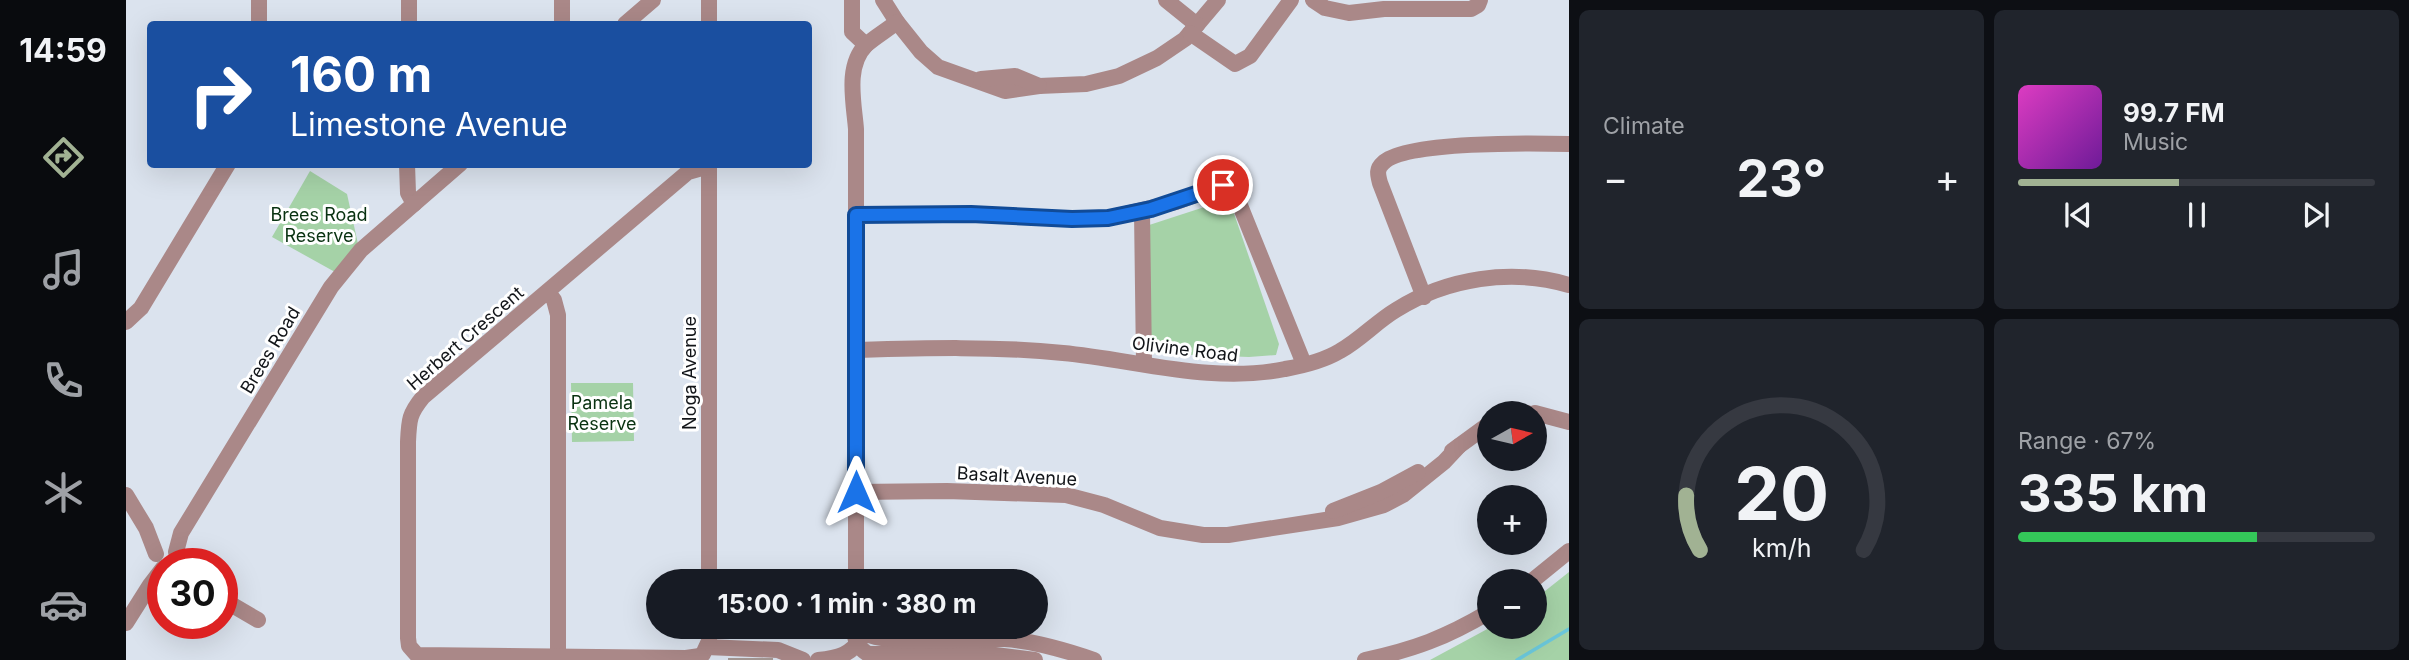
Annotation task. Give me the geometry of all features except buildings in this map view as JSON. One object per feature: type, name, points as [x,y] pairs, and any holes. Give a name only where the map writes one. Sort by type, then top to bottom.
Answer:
[{"type":"street","points":[[259,0],[259,21]]},
{"type":"street","points":[[409,0],[409,21]]},
{"type":"street","points":[[562,0],[562,21]]},
{"type":"street","points":[[628,21],[653,0]]},
{"type":"street","points":[[709,0],[709,21]]},
{"type":"street","points":[[852,0],[852,32],[866,46]]},
{"type":"street","points":[[883,0],[897,22],[938,67],[1005,90],[1086,84],[1119,76],[1157,58],[1194,29],[1218,0]]},
{"type":"street","points":[[1166,0],[1194,29],[1235,64],[1250,56],[1291,0]]},
{"type":"street","points":[[1314,0],[1325,8],[1349,13],[1384,9],[1471,9],[1478,5],[1480,0]]},
{"type":"street","points":[[856,569],[856,129],[852,85],[855,59],[866,46],[897,22]]},
{"type":"street","points":[[1424,297],[1380,183],[1378,170],[1381,164],[1392,157],[1472,144],[1569,144]]},
{"type":"street","points":[[126,322],[141,308],[226,168]]},
{"type":"street","points":[[409,168],[408,193],[414,204]]},
{"type":"street","points":[[411,168],[428,192]]},
{"type":"street","name":"Brees Road","points":[[172,548],[331,287],[360,250],[455,168]]},
{"type":"street","name":"Herbert Crescent","points":[[558,658],[422,657],[412,651],[408,638],[409,419],[412,410],[423,397],[688,172],[700,168]]},
{"type":"street","name":"Noga Avenue","points":[[709,168],[709,569]]},
{"type":"street","points":[[856,215],[971,214],[1092,219],[1142,212],[1223,185],[1233,190],[1304,364]]},
{"type":"street","points":[[1142,212],[1144,363]]},
{"type":"street","name":"Olivine Road","points":[[856,350],[994,347],[1246,375],[1287,369],[1339,352],[1397,309],[1446,286],[1500,277],[1525,277],[1569,285]]},
{"type":"street","points":[[548,292],[554,300],[558,315],[558,658],[686,658],[703,654],[778,650],[803,660]]},
{"type":"street","points":[[1547,416],[1569,422]]},
{"type":"street","name":"Basalt Avenue","points":[[856,492],[947,491],[1066,495],[1104,505],[1160,528],[1203,536],[1228,535],[1295,524],[1381,492],[1404,481],[1477,433]]},
{"type":"street","points":[[126,495],[160,548]]},
{"type":"street","points":[[1547,569],[1569,551]]},
{"type":"street","points":[[126,623],[147,590]]},
{"type":"street","points":[[238,608],[258,620]]},
{"type":"street","points":[[1365,660],[1411,650],[1455,632],[1477,619]]},
{"type":"street","points":[[818,660],[843,657],[855,639]]},
{"type":"street","points":[[861,639],[867,654],[987,654],[1035,660]]},
{"type":"street","points":[[1006,639],[1044,644],[1094,660]]},
{"type":"green space","name":"Brees Road Reserve","points":[[310,171],[347,194],[358,244],[335,272],[272,237]]},
{"type":"green space","points":[[1229,199],[1279,344],[1276,355],[1249,357],[1142,353],[1140,228]]},
{"type":"green space","name":"Pamela Reserve","points":[[571,383],[633,383],[634,441],[572,442]]},
{"type":"green space","points":[[1569,572],[1569,660],[1430,660],[1477,635],[1477,639],[1547,639],[1547,589]]},
{"type":"waterway","points":[[1517,660],[1569,629]]},
{"type":"route","points":[[856,492],[856,215],[971,214],[1108,218],[1176,202],[1223,185]]}]
